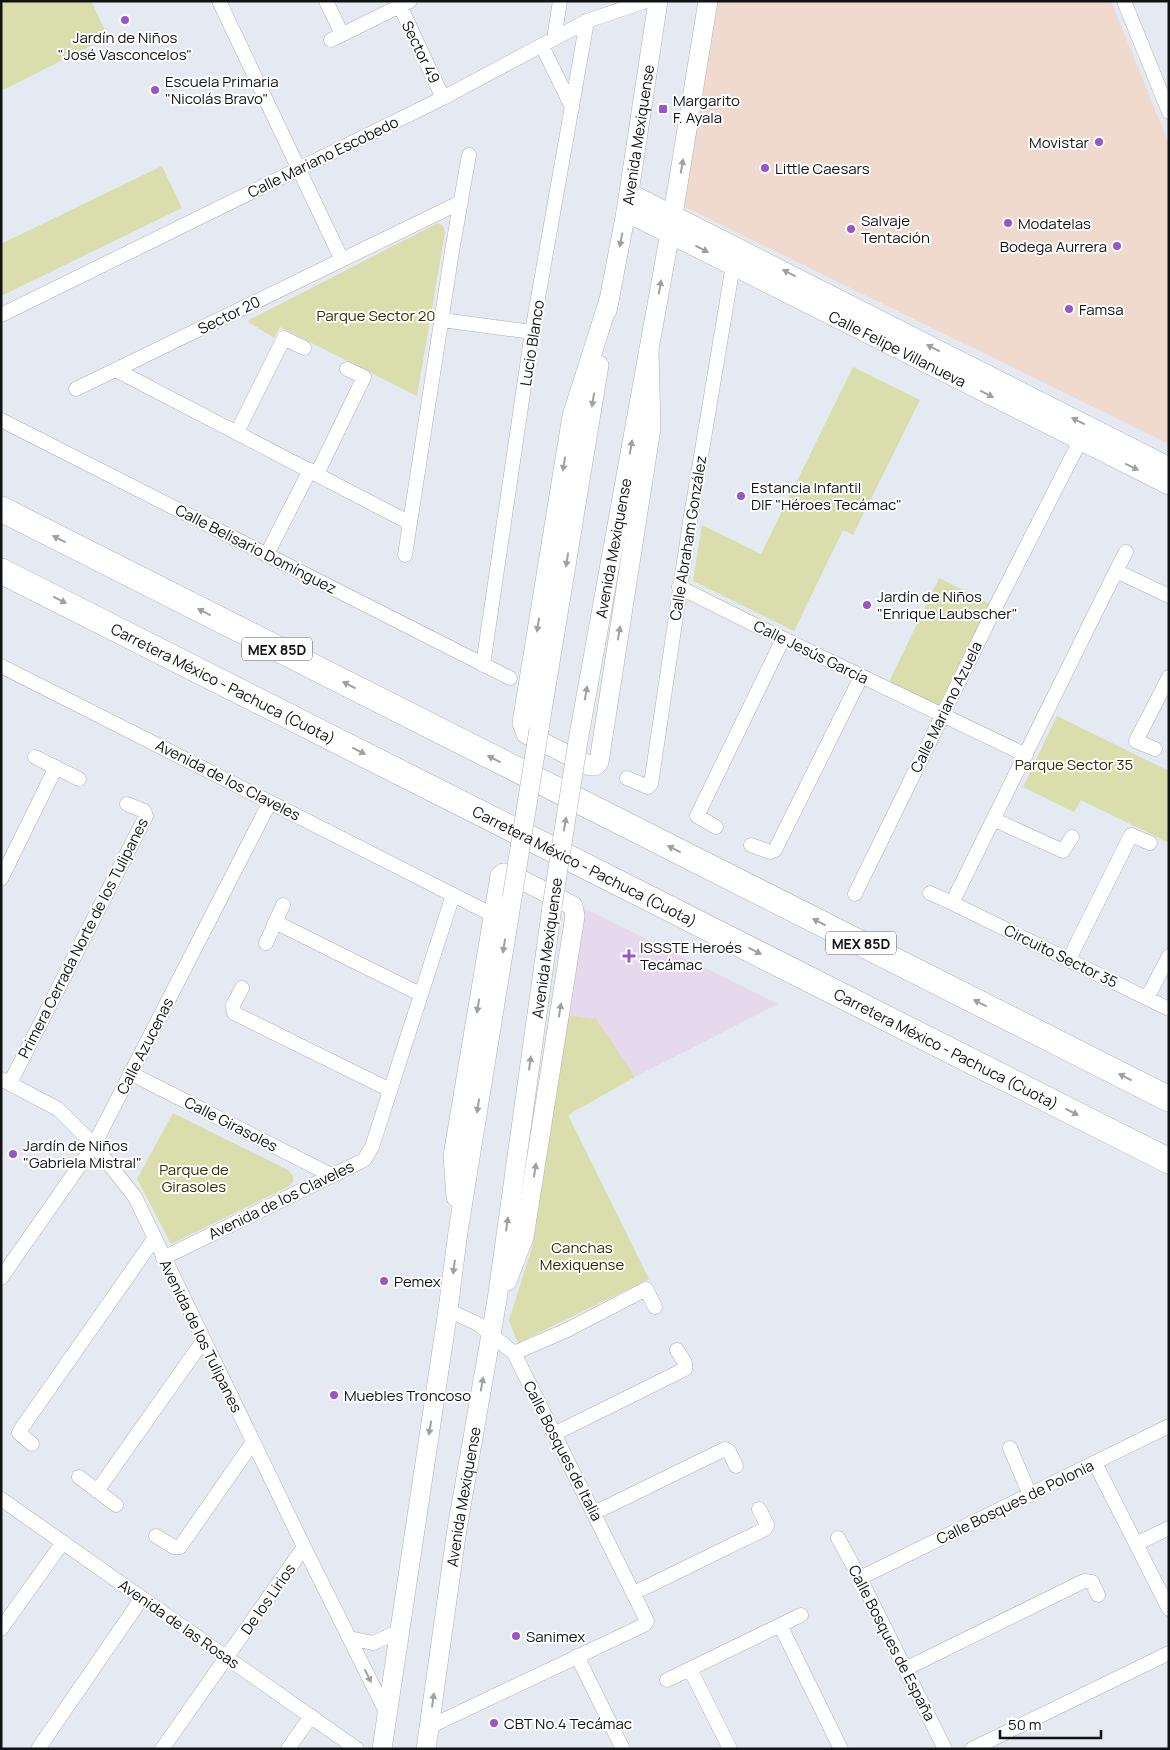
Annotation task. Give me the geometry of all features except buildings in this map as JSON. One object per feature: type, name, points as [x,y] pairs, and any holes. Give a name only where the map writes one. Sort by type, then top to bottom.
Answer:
[{"type":"highway","name":"MEX 85D","points":[[1,510],[1169,1098]]},
{"type":"highway","name":"Carretera México - Pachuca (Cuota)","points":[[1,571],[1169,1161]]},
{"type":"main road","name":"Avenida Mexiquense","points":[[382,1749],[458,1232],[609,300],[626,212],[658,1]]},
{"type":"main road","name":"Avenida Mexiquense","points":[[426,1749],[457,1529],[497,1300],[552,907],[578,741],[670,233],[708,1]]},
{"type":"main road","name":"Calle Felipe Villanueva","points":[[629,193],[1169,466]]},
{"type":"main road","name":"Calle Felipe Villanueva","points":[[626,212],[1169,485]]},
{"type":"main road","points":[[609,300],[572,416],[522,723],[526,734],[590,766],[595,766],[599,762],[651,428],[648,350]]},
{"type":"main road","points":[[458,1232],[453,1156],[500,876],[503,873],[508,873],[573,906],[575,911],[524,1237],[497,1300]]},
{"type":"street","points":[[219,1],[342,260]]},
{"type":"street","name":"Sector 49","points":[[326,1],[337,37],[405,4],[443,98]]},
{"type":"street","points":[[560,1],[548,42],[572,107]]},
{"type":"street","name":"Calle Mariano Escobedo","points":[[1,316],[443,98],[587,21],[646,1]]},
{"type":"street","points":[[1126,2],[1169,112]]},
{"type":"street","name":"Lucio Blanco","points":[[483,665],[532,332],[587,21]]},
{"type":"street","points":[[405,555],[469,155]]},
{"type":"street","name":"Sector 20","points":[[76,389],[461,202]]},
{"type":"street","name":"Calle Abraham González","points":[[627,778],[643,787],[648,787],[651,784],[680,587],[733,265]]},
{"type":"street","points":[[442,320],[532,332]]},
{"type":"street","points":[[237,432],[284,338],[304,348]]},
{"type":"street","points":[[266,554],[364,377],[347,369]]},
{"type":"street","points":[[116,370],[410,523]]},
{"type":"street","name":"Calle Belisario Domínguez","points":[[1,420],[510,678]]},
{"type":"street","name":"Calle Mariano Azuela","points":[[855,894],[986,624],[1080,441]]},
{"type":"street","points":[[952,903],[1126,552]]},
{"type":"street","points":[[1116,571],[1169,596]]},
{"type":"street","name":"Calle Jesús García","points":[[680,587],[861,677],[943,715]]},
{"type":"street","points":[[716,827],[697,816],[783,639]]},
{"type":"street","name":"Avenida de los Claveles","points":[[1,666],[493,915]]},
{"type":"street","points":[[751,844],[770,852],[775,850],[861,677]]},
{"type":"street","points":[[1155,749],[1136,741],[1169,677]]},
{"type":"street","points":[[943,715],[1026,755]]},
{"type":"street","points":[[35,758],[79,779]]},
{"type":"street","points":[[1,879],[56,768]]},
{"type":"street","name":"Calle Azucenas","points":[[1,1278],[94,1145],[270,802]]},
{"type":"street","name":"Primera Cerrada Norte de los Tulipanes","points":[[5,1081],[146,816],[144,810],[127,804]]},
{"type":"street","points":[[994,820],[1063,851],[1072,837]]},
{"type":"street","points":[[1069,959],[1131,835],[1150,843]]},
{"type":"street","name":"Circuito Sector 35","points":[[930,893],[1169,1009]]},
{"type":"street","name":"Avenida de los Claveles","points":[[164,1258],[364,1160],[372,1147],[453,896]]},
{"type":"street","points":[[266,943],[283,905]]},
{"type":"street","points":[[275,922],[420,994]]},
{"type":"street","points":[[1147,998],[1169,956]]},
{"type":"street","points":[[242,988],[233,1005],[234,1013],[390,1090]]},
{"type":"street","name":"Calle Girasoles","points":[[130,1073],[331,1175]]},
{"type":"street","name":"Avenida de los Tulipanes","points":[[5,1081],[58,1109],[94,1145],[135,1197],[203,1341],[387,1714]]},
{"type":"street","points":[[32,1444],[21,1436],[19,1433],[21,1429],[154,1239]]},
{"type":"street","points":[[514,1353],[568,1330],[646,1290],[655,1307]]},
{"type":"street","name":"Calle Bosques de Italia","points":[[448,1310],[478,1324],[514,1353],[647,1621],[577,1656]]},
{"type":"street","points":[[97,1491],[203,1341]]},
{"type":"street","points":[[554,1434],[685,1369],[685,1363],[677,1350]]},
{"type":"street","name":"Calle Bosques de Polonia","points":[[860,1578],[1169,1426]]},
{"type":"street","points":[[156,1536],[174,1547],[180,1547],[253,1442]]},
{"type":"street","points":[[1010,1448],[1030,1495]]},
{"type":"street","points":[[594,1513],[724,1449],[729,1451],[736,1466]]},
{"type":"street","points":[[1095,1463],[1169,1610]]},
{"type":"street","points":[[79,1477],[116,1505]]},
{"type":"street","name":"Avenida de las Rosas","points":[[1,1499],[357,1749]]},
{"type":"street","points":[[634,1593],[765,1528],[767,1525],[759,1509]]},
{"type":"street","points":[[1136,1544],[1169,1528]]},
{"type":"street","name":"Calle Bosques de España","points":[[838,1538],[860,1578],[945,1749]]},
{"type":"street","points":[[1,1629],[63,1542]]},
{"type":"street","name":"De los Lirios","points":[[162,1749],[304,1547]]},
{"type":"street","points":[[905,1669],[1084,1581],[1092,1582],[1098,1595]]},
{"type":"street","points":[[38,1749],[142,1598]]},
{"type":"street","points":[[667,1680],[801,1615]]},
{"type":"street","points":[[780,1625],[841,1749]]},
{"type":"street","points":[[349,1638],[372,1643],[400,1631]]},
{"type":"street","points":[[972,1749],[1169,1653]]},
{"type":"street","points":[[429,1727],[577,1656],[623,1749]]},
{"type":"street","points":[[690,1669],[730,1749]]},
{"type":"street","points":[[288,1749],[311,1716]]},
{"type":"shaded area","points":[[710,1],[1111,1],[1169,144],[1169,444],[679,204]]},
{"type":"shaded area","name":"ISSSTE Heroés Tecámac","points":[[584,908],[778,1004],[635,1077],[595,1020],[568,1015]]},
{"type":"green space","points":[[1,1],[91,1],[108,37],[1,91]]},
{"type":"green space","points":[[162,166],[182,208],[1,296],[1,244]]},
{"type":"green space","name":"Parque Sector 20","points":[[438,223],[443,226],[445,232],[417,396],[280,327],[274,338],[247,321]]},
{"type":"green space","points":[[853,367],[920,400],[853,535],[843,530],[794,631],[693,581],[702,525],[761,554]]},
{"type":"green space","points":[[939,578],[990,604],[938,708],[888,684]]},
{"type":"green space","name":"Parque Sector 35","points":[[1057,716],[1169,771],[1169,843],[1081,800],[1074,812],[1023,787]]},
{"type":"green space","name":"Canchas Mexiquense","points":[[568,1015],[594,1019],[595,1017],[635,1077],[568,1115],[649,1279],[518,1343],[509,1321],[533,1244]]},
{"type":"green space","name":"Parque de Girasoles","points":[[173,1113],[288,1170],[293,1176],[293,1182],[288,1187],[171,1244],[137,1179]]},
{"type":"place","name":"Jardín de Niños \"José Vasconcelos\"","points":[[125,20]]},
{"type":"place","name":"Escuela Primaria \"Nicolás Bravo\"","points":[[155,90]]},
{"type":"place","name":"Margarito F. Ayala","points":[[663,109]]},
{"type":"place","name":"Movistar","points":[[1099,142]]},
{"type":"place","name":"Little Caesars","points":[[765,168]]},
{"type":"place","name":"Modatelas","points":[[1008,223]]},
{"type":"place","name":"Salvaje Tentación","points":[[851,229]]},
{"type":"place","name":"Bodega Aurrera","points":[[1117,246]]},
{"type":"place","name":"Famsa","points":[[1069,309]]},
{"type":"place","name":"Estancia Infantil DIF \"Héroes Tecámac\"","points":[[741,496]]},
{"type":"place","name":"Jardín de Niños \"Enrique Laubscher\"","points":[[867,605]]},
{"type":"place","name":"ISSSTE Heroés Tecámac","points":[[629,956]]},
{"type":"place","name":"Jardín de Niños \"Gabriela Mistral\"","points":[[13,1154]]},
{"type":"place","name":"Pemex","points":[[384,1281]]},
{"type":"place","name":"Muebles Troncoso","points":[[334,1395]]},
{"type":"place","name":"Sanimex","points":[[516,1636]]},
{"type":"place","name":"CBT No.4 Tecámac","points":[[494,1723]]}]
